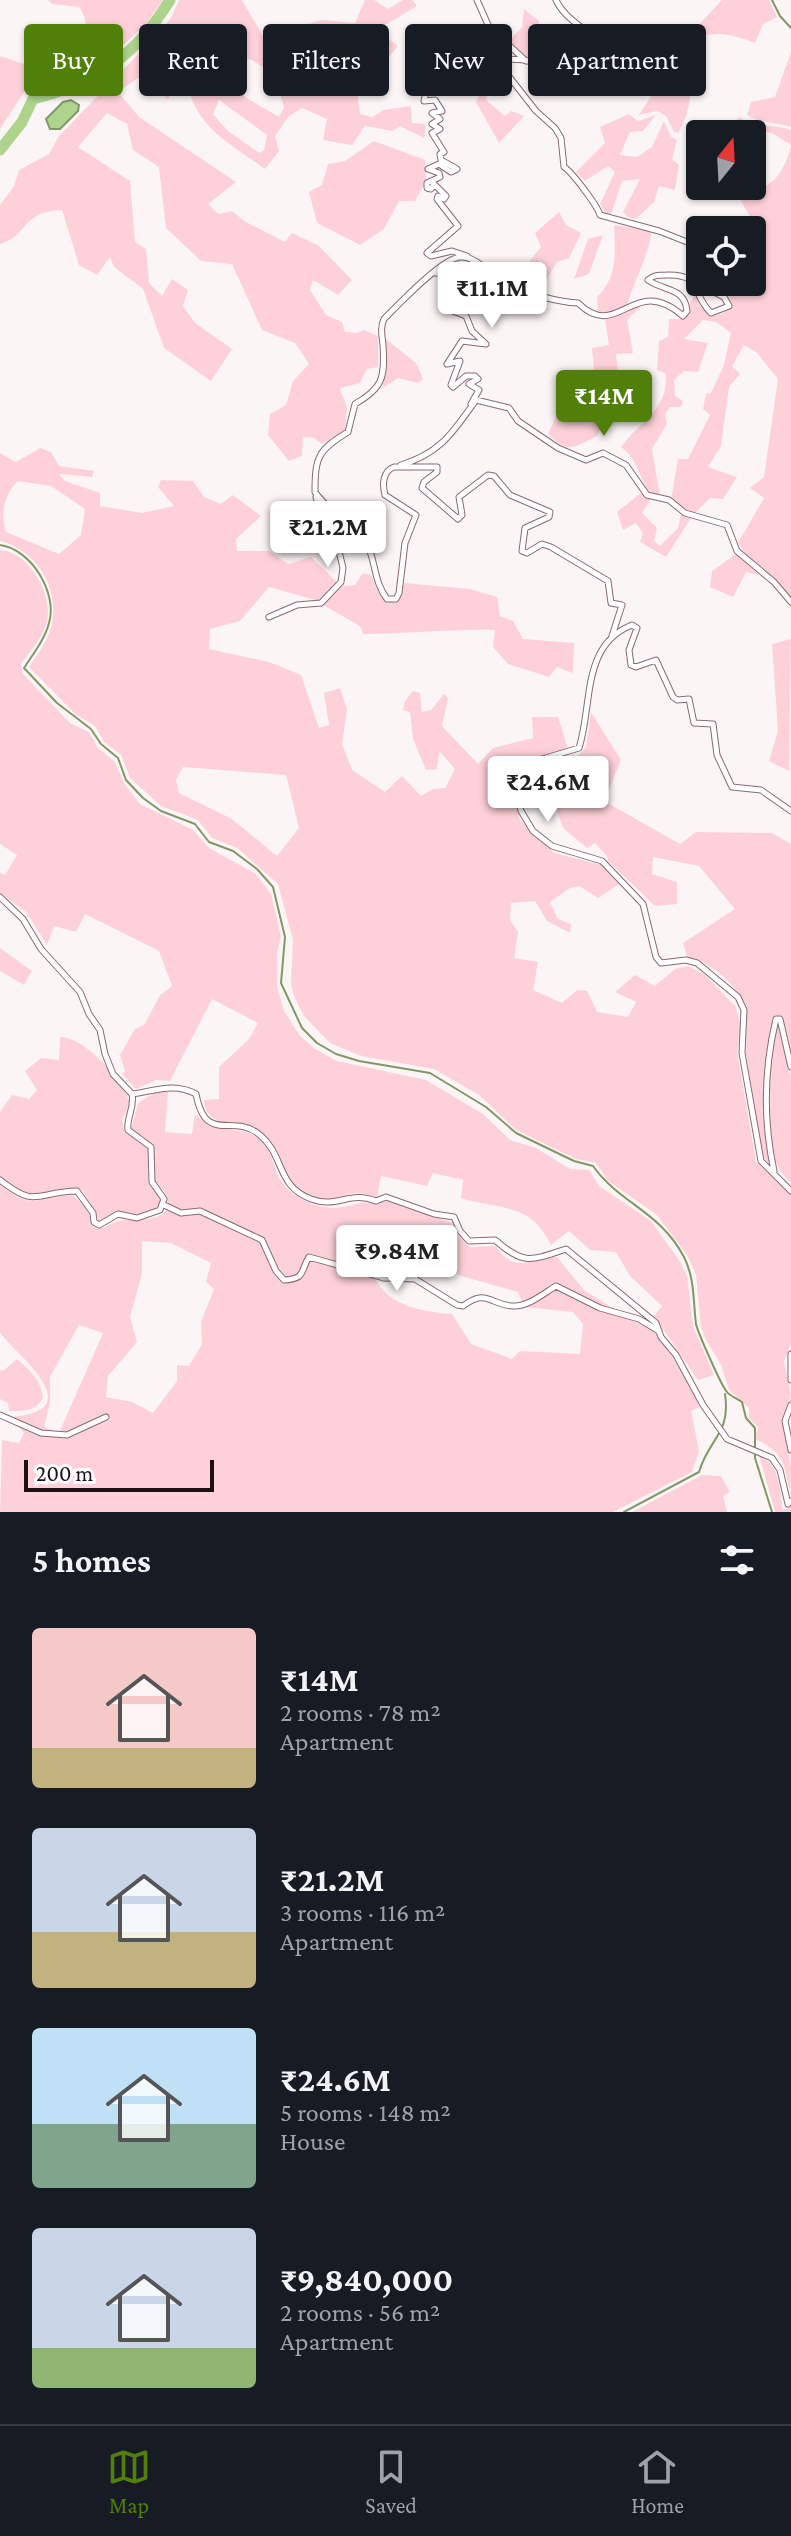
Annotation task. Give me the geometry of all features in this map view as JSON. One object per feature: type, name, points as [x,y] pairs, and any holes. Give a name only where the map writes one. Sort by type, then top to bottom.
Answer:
[{"type":"street","points":[[477,0],[489,27],[527,62]]},
{"type":"street","points":[[512,62],[593,77],[600,77],[605,71],[608,64],[603,45],[568,19],[556,0]]},
{"type":"street","points":[[512,80],[536,111],[555,128],[561,138],[564,167],[574,173],[580,188],[597,205],[600,215],[613,221],[651,228],[686,242]]},
{"type":"street","points":[[425,96],[424,101],[435,100],[442,111],[432,113],[440,119],[432,124],[440,129],[432,133],[444,152],[440,154],[441,160],[457,169],[451,172],[439,164],[428,169],[439,173],[440,177],[427,183],[427,188],[431,189],[434,184],[444,191],[444,199],[438,196],[437,199],[458,226],[427,253],[431,256],[452,251],[471,258],[510,286],[558,302],[578,303],[588,313],[597,316],[612,315],[647,299],[671,306],[683,316],[687,305],[679,292],[648,280],[657,275],[686,277]]},
{"type":"street","points":[[269,617],[297,605],[321,603],[341,582],[343,568],[338,547],[328,535],[315,492],[317,459],[326,446],[348,432],[355,404],[379,387],[383,348],[381,326],[443,263],[471,258]]},
{"type":"street","points":[[315,492],[331,512],[365,541],[380,590],[387,599],[396,599],[405,543],[416,515],[385,495],[382,486],[385,476],[394,467],[420,460],[458,428],[479,390],[469,384],[478,379],[466,376],[453,387],[451,385],[460,361],[447,364],[462,341],[486,344],[472,331],[466,316],[450,310],[471,300],[457,288],[445,289],[450,282],[465,275],[434,273]]},
{"type":"street","points":[[698,296],[711,313],[729,306],[722,296]]},
{"type":"street","points":[[469,409],[476,400],[509,408],[518,421],[558,448],[586,460],[603,453],[626,465],[647,495],[669,500],[685,513],[727,525],[737,551],[774,582],[791,602]]},
{"type":"street","points":[[394,467],[437,467],[437,472],[424,482],[422,488],[458,519],[462,515],[459,497],[488,475],[494,476],[510,495],[550,512],[549,517],[525,528],[522,551],[527,553],[542,544],[551,547],[608,581],[611,603],[622,605],[612,636],[595,661],[579,748],[529,763],[519,776],[517,794],[521,811],[533,831],[552,846],[602,861],[643,904],[656,957],[661,963],[686,960],[697,963],[738,997],[744,1010],[742,1053],[761,1161],[791,1191]]},
{"type":"street","points":[[612,636],[632,625],[637,628],[629,650],[631,665],[636,667],[656,660],[673,697],[677,700],[689,699],[694,723],[713,724],[717,755],[732,787],[761,790],[791,811]]},
{"type":"street","points":[[0,897],[23,919],[41,949],[80,992],[100,1030],[113,1074],[132,1094],[134,1103],[127,1122],[128,1130],[151,1147],[149,1168],[152,1182],[164,1199],[160,1210],[148,1216],[118,1214],[99,1225],[94,1222],[93,1213],[77,1191],[29,1199],[0,1180]]},
{"type":"street","points":[[774,1172],[767,1118],[767,1082],[769,1045],[776,1019],[780,1019],[791,1067]]},
{"type":"street","points":[[132,1094],[158,1087],[187,1089],[196,1094],[199,1113],[208,1122],[251,1129],[262,1136],[281,1166],[282,1176],[289,1186],[312,1200],[329,1204],[357,1195],[376,1201],[386,1197],[434,1214],[454,1217],[469,1241],[495,1240],[515,1257],[524,1260],[566,1249],[650,1316],[676,1355],[716,1427],[727,1439],[772,1458],[780,1470],[788,1504],[791,1501]]},
{"type":"street","points":[[162,1204],[181,1213],[200,1211],[262,1240],[276,1271],[284,1280],[305,1272],[309,1257],[384,1278],[415,1279],[463,1306],[474,1298],[490,1297],[513,1306],[539,1297],[556,1286],[600,1308],[639,1319],[659,1331]]},
{"type":"street","points":[[791,1354],[791,1380]]},
{"type":"street","points":[[791,1405],[785,1421],[791,1450]]},
{"type":"street","points":[[0,1415],[41,1433],[67,1435],[106,1417]]},
{"type":"shaded area","points":[[48,0],[163,0],[146,24],[139,24],[139,30],[123,45],[123,24],[85,24],[79,7],[52,4]]},
{"type":"shaded area","points":[[179,0],[242,0],[263,36],[263,67],[247,59],[247,24],[166,24]]},
{"type":"shaded area","points":[[365,0],[374,0],[388,9],[403,0],[412,0],[417,6],[387,24],[307,24],[322,20],[355,23]]},
{"type":"shaded area","points":[[722,0],[769,0],[777,17],[763,24],[755,43],[726,35],[706,35],[706,24],[700,24]]},
{"type":"shaded area","points":[[524,9],[539,21],[539,24],[528,24],[528,60],[512,44],[512,38],[522,27]]},
{"type":"shaded area","points":[[389,39],[398,46],[389,57]]},
{"type":"shaded area","points":[[791,52],[791,127],[747,115],[751,102],[775,97]]},
{"type":"shaded area","points":[[139,53],[139,79],[123,88],[123,70]]},
{"type":"shaded area","points":[[0,56],[24,64],[24,92],[0,129]]},
{"type":"shaded area","points":[[98,96],[121,96],[139,117],[236,182],[208,204],[218,214],[232,211],[246,222],[285,242],[292,233],[319,246],[352,280],[338,295],[313,280],[310,290],[326,315],[342,322],[345,332],[364,330],[378,336],[378,367],[367,369],[360,383],[340,388],[347,408],[345,430],[322,444],[312,437],[303,437],[302,456],[289,461],[268,435],[270,414],[286,405],[293,381],[309,364],[295,343],[262,330],[232,264],[201,261],[166,228],[159,167],[133,150],[127,124],[107,113],[78,147],[130,181],[135,242],[146,249],[149,283],[162,296],[172,279],[188,290],[183,306],[195,323],[232,349],[211,381],[164,348],[143,289],[114,267],[110,257],[97,275],[79,265],[62,210],[39,215],[16,236],[0,244],[0,205],[14,186],[19,170],[49,154],[59,136]]},
{"type":"shaded area","points":[[191,96],[245,96],[279,117],[284,107],[280,96],[358,96],[360,114],[372,117],[384,110],[411,106],[412,123],[426,124],[424,138],[400,126],[393,131],[365,126],[352,145],[323,140],[327,119],[302,108],[289,116],[275,136],[279,151],[265,169],[209,126]],"holes":[[[219,100],[267,135],[264,150],[259,153],[228,131],[213,114]]]},
{"type":"shaded area","points":[[479,96],[487,96],[486,100],[505,116],[511,111],[524,116],[499,143],[476,102]]},
{"type":"shaded area","points":[[651,96],[690,96],[678,133],[674,132],[666,116],[657,111],[639,115]]},
{"type":"shaded area","points":[[71,100],[79,105],[78,111],[60,129],[50,129],[46,119],[63,102]]},
{"type":"shaded area","points":[[629,114],[638,121],[656,115],[643,131],[630,132],[620,155],[637,157],[652,147],[664,121],[671,137],[677,140],[672,159],[679,165],[675,190],[659,186],[654,202],[636,219],[623,212],[640,179],[622,181],[611,215],[607,216],[600,204],[615,172],[608,166],[585,181],[576,172],[605,143],[600,127]]},
{"type":"shaded area","points":[[766,125],[791,130],[791,145],[766,132]]},
{"type":"shaded area","points":[[374,141],[425,160],[426,181],[415,201],[399,201],[384,229],[360,245],[317,223],[309,192],[322,185],[328,164],[345,161]]},
{"type":"shaded area","points":[[791,146],[791,599],[751,562],[738,543],[764,498],[750,488],[764,477],[778,379],[756,352],[744,345],[732,366],[740,374],[729,387],[721,446],[708,467],[737,477],[723,499],[710,498],[694,514],[671,500],[678,459],[688,459],[710,415],[703,409],[706,394],[711,393],[724,365],[731,333],[716,322],[703,320],[684,339],[708,343],[698,372],[684,371],[674,380],[675,396],[683,401],[681,407],[670,407],[665,414],[667,424],[652,449],[660,497],[649,494],[635,463],[621,447],[651,415],[662,398],[666,374],[657,370],[659,341],[668,337],[669,319],[683,319],[690,312],[690,302],[694,296],[710,315],[721,314],[731,307],[727,296],[766,296],[766,216],[750,216],[740,200],[766,200],[766,185],[784,166]]},
{"type":"shaded area","points":[[559,212],[566,225],[581,233],[569,258],[557,262],[546,280],[527,264],[541,247],[535,233]]},
{"type":"shaded area","points":[[614,225],[652,231],[627,305],[612,312],[598,312],[597,297],[609,281],[614,264]]},
{"type":"shaded area","points":[[603,235],[589,274],[574,279],[588,239]]},
{"type":"shaded area","points":[[642,305],[627,320],[633,353],[616,354],[619,382],[597,436],[577,446],[561,445],[548,434],[562,404],[594,369],[592,348],[609,345],[605,318]]},
{"type":"shaded area","points":[[386,339],[416,363],[423,379],[418,383],[398,378],[383,388]]},
{"type":"shaded area","points":[[40,448],[51,452],[59,466],[94,471],[92,477],[59,474],[65,481],[100,493],[100,506],[142,513],[174,506],[158,487],[161,480],[193,481],[204,497],[221,504],[233,495],[261,516],[236,539],[237,551],[269,551],[288,564],[311,557],[338,583],[319,601],[269,587],[240,621],[210,629],[209,649],[269,662],[301,675],[319,728],[329,725],[324,693],[340,688],[347,709],[342,744],[352,770],[385,792],[402,776],[421,796],[433,789],[445,788],[455,769],[439,751],[437,769],[426,770],[413,739],[410,712],[403,710],[405,701],[413,691],[420,693],[422,712],[431,710],[444,694],[448,698],[442,726],[478,764],[493,748],[533,738],[532,717],[558,717],[568,749],[527,760],[516,775],[514,797],[520,820],[554,853],[602,865],[619,884],[598,898],[579,886],[570,888],[550,902],[558,919],[571,924],[570,933],[547,921],[535,901],[511,903],[510,920],[518,932],[514,958],[538,962],[533,990],[562,1003],[577,990],[587,991],[597,1012],[628,1017],[636,1002],[615,992],[635,975],[655,986],[675,969],[688,966],[705,975],[735,1006],[741,1025],[737,1051],[756,1162],[791,1195],[791,1344],[784,1361],[791,1396],[783,1422],[791,1468],[790,1492],[781,1460],[772,1449],[755,1439],[758,1427],[749,1418],[749,1408],[729,1390],[721,1365],[701,1327],[696,1275],[687,1255],[656,1214],[608,1181],[596,1163],[576,1159],[516,1130],[479,1095],[434,1069],[361,1056],[330,1043],[304,1016],[295,999],[291,985],[293,940],[278,884],[237,848],[212,838],[198,820],[161,806],[130,778],[121,755],[104,742],[95,726],[75,714],[29,667],[49,634],[53,608],[48,582],[33,560],[12,545],[0,541],[0,453],[16,462]],"holes":[[[18,481],[51,486],[85,509],[81,535],[59,554],[6,532],[4,505]],[[183,767],[286,775],[299,828],[277,856],[232,819],[179,793],[176,780]]]},
{"type":"shaded area","points":[[642,492],[650,500],[642,513],[657,528],[654,541],[660,546],[678,528],[681,514],[691,518],[666,557],[640,542],[643,533],[636,523],[623,530],[617,512]]},
{"type":"shaded area","points":[[0,550],[11,553],[29,566],[37,576],[46,599],[47,621],[39,639],[21,664],[23,674],[70,723],[89,732],[98,748],[115,762],[124,783],[140,804],[193,830],[209,848],[256,874],[271,894],[281,936],[277,953],[277,986],[284,1011],[300,1036],[337,1061],[426,1080],[483,1114],[510,1140],[536,1148],[570,1169],[589,1170],[599,1186],[651,1221],[681,1263],[687,1276],[693,1326],[714,1375],[698,1380],[654,1316],[662,1306],[630,1276],[616,1252],[590,1250],[569,1231],[551,1245],[543,1231],[524,1214],[461,1198],[463,1180],[433,1173],[427,1186],[381,1176],[377,1197],[359,1193],[318,1200],[300,1192],[287,1177],[271,1141],[253,1129],[218,1121],[206,1110],[204,1100],[219,1099],[219,1067],[249,1039],[258,1023],[212,999],[170,1081],[156,1080],[136,1089],[122,1074],[125,1071],[120,1055],[135,1029],[144,1025],[160,995],[172,986],[159,951],[85,914],[76,932],[54,926],[47,945],[26,912],[0,893],[0,873],[5,875],[17,855],[0,844]]},
{"type":"shaded area","points":[[736,554],[759,575],[746,572],[733,597],[710,587],[712,571]]},
{"type":"shaded area","points":[[363,573],[371,575],[378,591],[391,602],[398,601],[404,583],[470,589],[497,597],[500,616],[513,621],[523,639],[574,643],[573,673],[557,667],[549,677],[508,664],[493,647],[495,630],[363,634],[360,626],[323,605],[343,586],[355,585]]},
{"type":"shaded area","points":[[791,639],[789,771],[769,761],[778,731],[772,644]]},
{"type":"shaded area","points":[[591,712],[621,760],[604,801],[680,844],[696,832],[772,833],[791,844],[791,1051],[783,1016],[774,1017],[764,1090],[770,1164],[762,1156],[746,1054],[747,1006],[722,976],[706,964],[687,957],[683,943],[735,909],[699,866],[653,857],[652,874],[677,882],[677,904],[655,906],[608,861],[595,843],[587,848],[563,828],[554,802],[562,773],[586,747]]},
{"type":"shaded area","points":[[0,948],[32,971],[24,985],[0,971]]},
{"type":"shaded area","points":[[778,1025],[791,1077],[791,1183],[774,1156],[769,1119],[770,1076]]},
{"type":"shaded area","points":[[60,1037],[80,1044],[102,1061],[126,1094],[130,1103],[122,1120],[124,1130],[149,1150],[149,1183],[161,1199],[149,1213],[118,1211],[99,1223],[82,1190],[66,1188],[27,1196],[0,1177],[0,1112],[12,1095],[29,1099],[37,1090],[25,1071],[41,1058],[59,1060]]},
{"type":"shaded area","points":[[157,1091],[168,1092],[165,1132],[192,1134],[195,1114],[212,1125],[258,1138],[269,1153],[281,1181],[308,1202],[334,1208],[378,1204],[387,1200],[452,1223],[458,1236],[470,1247],[496,1246],[503,1255],[517,1263],[557,1257],[584,1290],[633,1321],[654,1330],[691,1385],[699,1407],[691,1411],[699,1451],[692,1472],[613,1512],[0,1512],[2,1440],[19,1443],[24,1433],[11,1417],[34,1412],[46,1405],[48,1394],[34,1369],[0,1333],[0,1185],[28,1200],[73,1195],[86,1208],[96,1229],[121,1220],[148,1219],[163,1214],[168,1202],[154,1178],[153,1146],[131,1129],[138,1103]],"holes":[[[357,1233],[421,1239],[458,1275],[518,1292],[524,1307],[573,1312],[583,1324],[580,1354],[520,1351],[512,1359],[471,1344],[452,1314],[411,1307],[388,1295],[373,1275],[369,1260],[354,1253]],[[142,1241],[171,1243],[211,1263],[206,1282],[214,1289],[201,1322],[202,1344],[189,1366],[177,1365],[177,1381],[153,1413],[132,1402],[106,1397],[108,1376],[137,1342],[130,1317],[142,1274]],[[79,1325],[103,1333],[59,1433],[44,1427],[50,1403],[50,1377]]]},
{"type":"shaded area","points":[[17,1359],[34,1376],[43,1398],[29,1410],[9,1411],[8,1403],[0,1399],[0,1370],[3,1371]]},
{"type":"shaded area","points":[[759,1455],[775,1471],[783,1510],[791,1507],[791,1512],[775,1512]]},
{"type":"shaded area","points":[[702,1475],[721,1476],[730,1492],[723,1496],[727,1512],[632,1512]]},
{"type":"waterway","points":[[0,150],[22,122],[33,99],[76,85],[112,64],[143,37],[170,0]]},
{"type":"waterway","points":[[772,0],[791,28]]},
{"type":"waterway","points":[[0,545],[11,548],[32,564],[40,574],[50,599],[47,629],[24,668],[57,703],[91,729],[101,744],[118,758],[126,780],[143,798],[161,811],[195,824],[209,842],[233,851],[257,869],[273,887],[285,937],[281,983],[302,1028],[317,1043],[336,1054],[430,1073],[486,1107],[516,1133],[574,1161],[593,1166],[615,1190],[652,1218],[674,1241],[690,1274],[696,1324],[705,1348],[724,1388],[742,1402],[746,1418],[755,1428],[755,1458],[772,1512]]},
{"type":"waterway","points":[[624,1512],[699,1472],[722,1427],[725,1394]]}]
